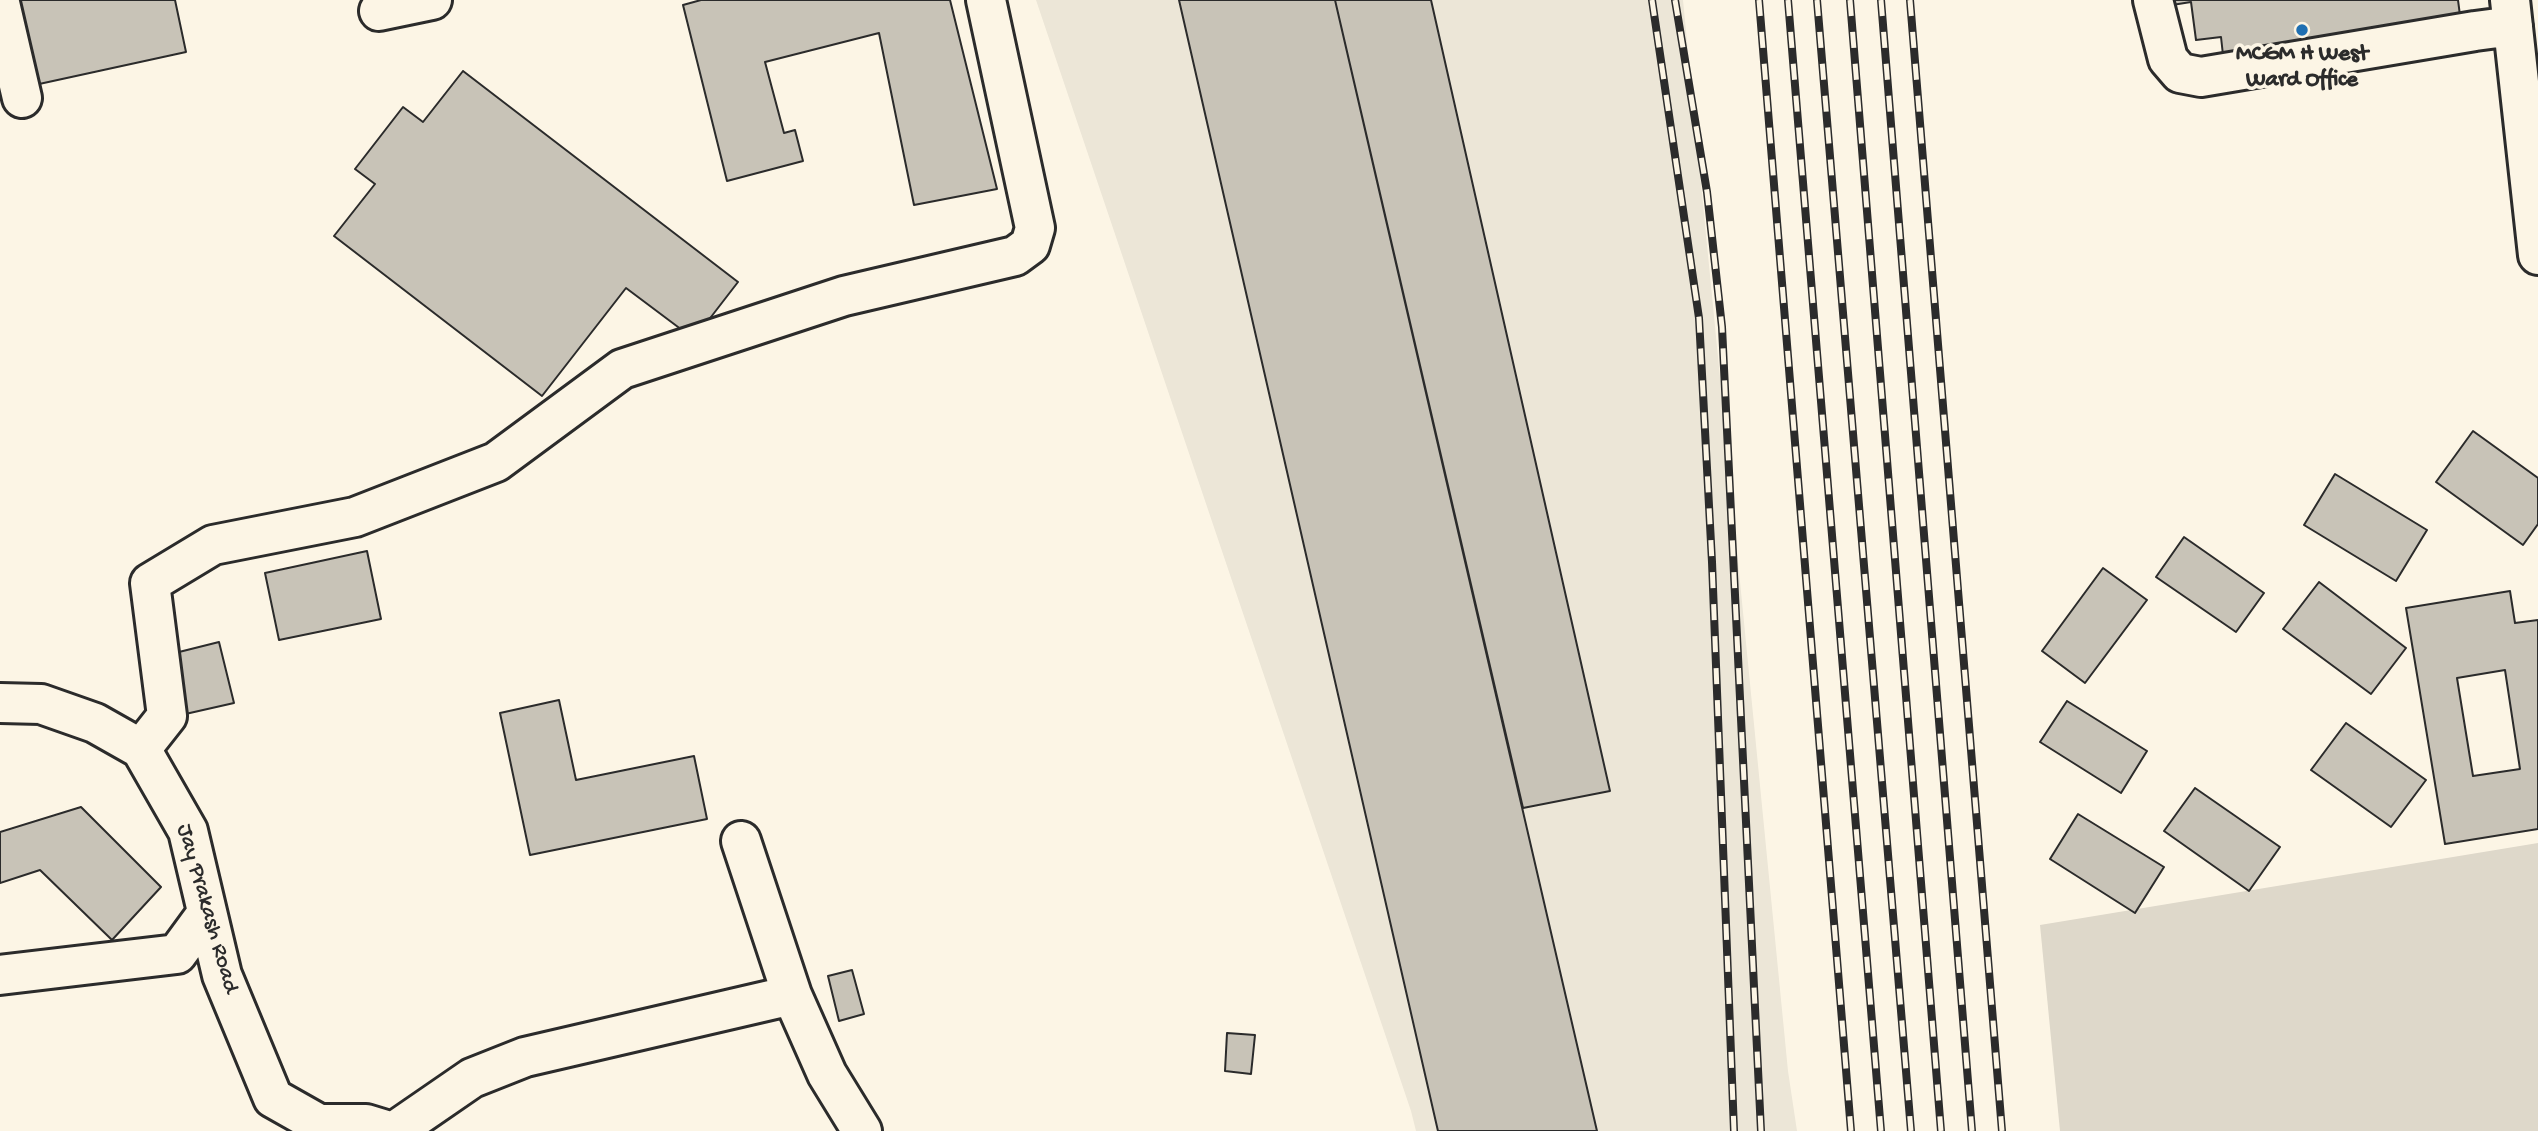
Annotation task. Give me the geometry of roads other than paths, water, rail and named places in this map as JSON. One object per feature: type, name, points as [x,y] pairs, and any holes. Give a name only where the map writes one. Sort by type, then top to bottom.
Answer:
[{"type":"street","points":[[379,11],[432,0]]},
{"type":"street","points":[[0,703],[41,704],[94,723],[141,749],[167,716],[150,583],[213,545],[355,517],[496,462],[622,369],[844,296],[1015,256],[1030,245],[1035,228],[986,0]]},
{"type":"street","points":[[2153,0],[2168,59],[2180,73],[2201,77],[2473,15],[2512,13],[2538,255]]},
{"type":"street","points":[[0,3],[22,98]]},
{"type":"street","name":"Jay Prakash Road","points":[[141,749],[188,831],[222,975],[273,1098],[319,1124],[366,1124],[389,1131]]},
{"type":"street","points":[[741,841],[792,995],[827,1074],[862,1131]]},
{"type":"street","points":[[0,975],[177,954],[207,913]]},
{"type":"street","points":[[395,1131],[472,1078],[525,1057],[792,995]]},
{"type":"railway","points":[[1652,0],[1699,318],[1712,562],[1734,1131]]},
{"type":"railway","points":[[1675,0],[1707,192],[1722,327],[1761,1131]]},
{"type":"railway","points":[[1759,0],[1851,1131]]},
{"type":"railway","points":[[1788,0],[1881,1131]]},
{"type":"railway","points":[[1817,0],[1911,1131]]},
{"type":"railway","points":[[1850,0],[1941,1131]]},
{"type":"railway","points":[[1881,0],[1972,1131]]},
{"type":"railway","points":[[1910,0],[2002,1131]]},
{"type":"place","name":"MCGM H West Ward Office","points":[[2302,30]]}]
